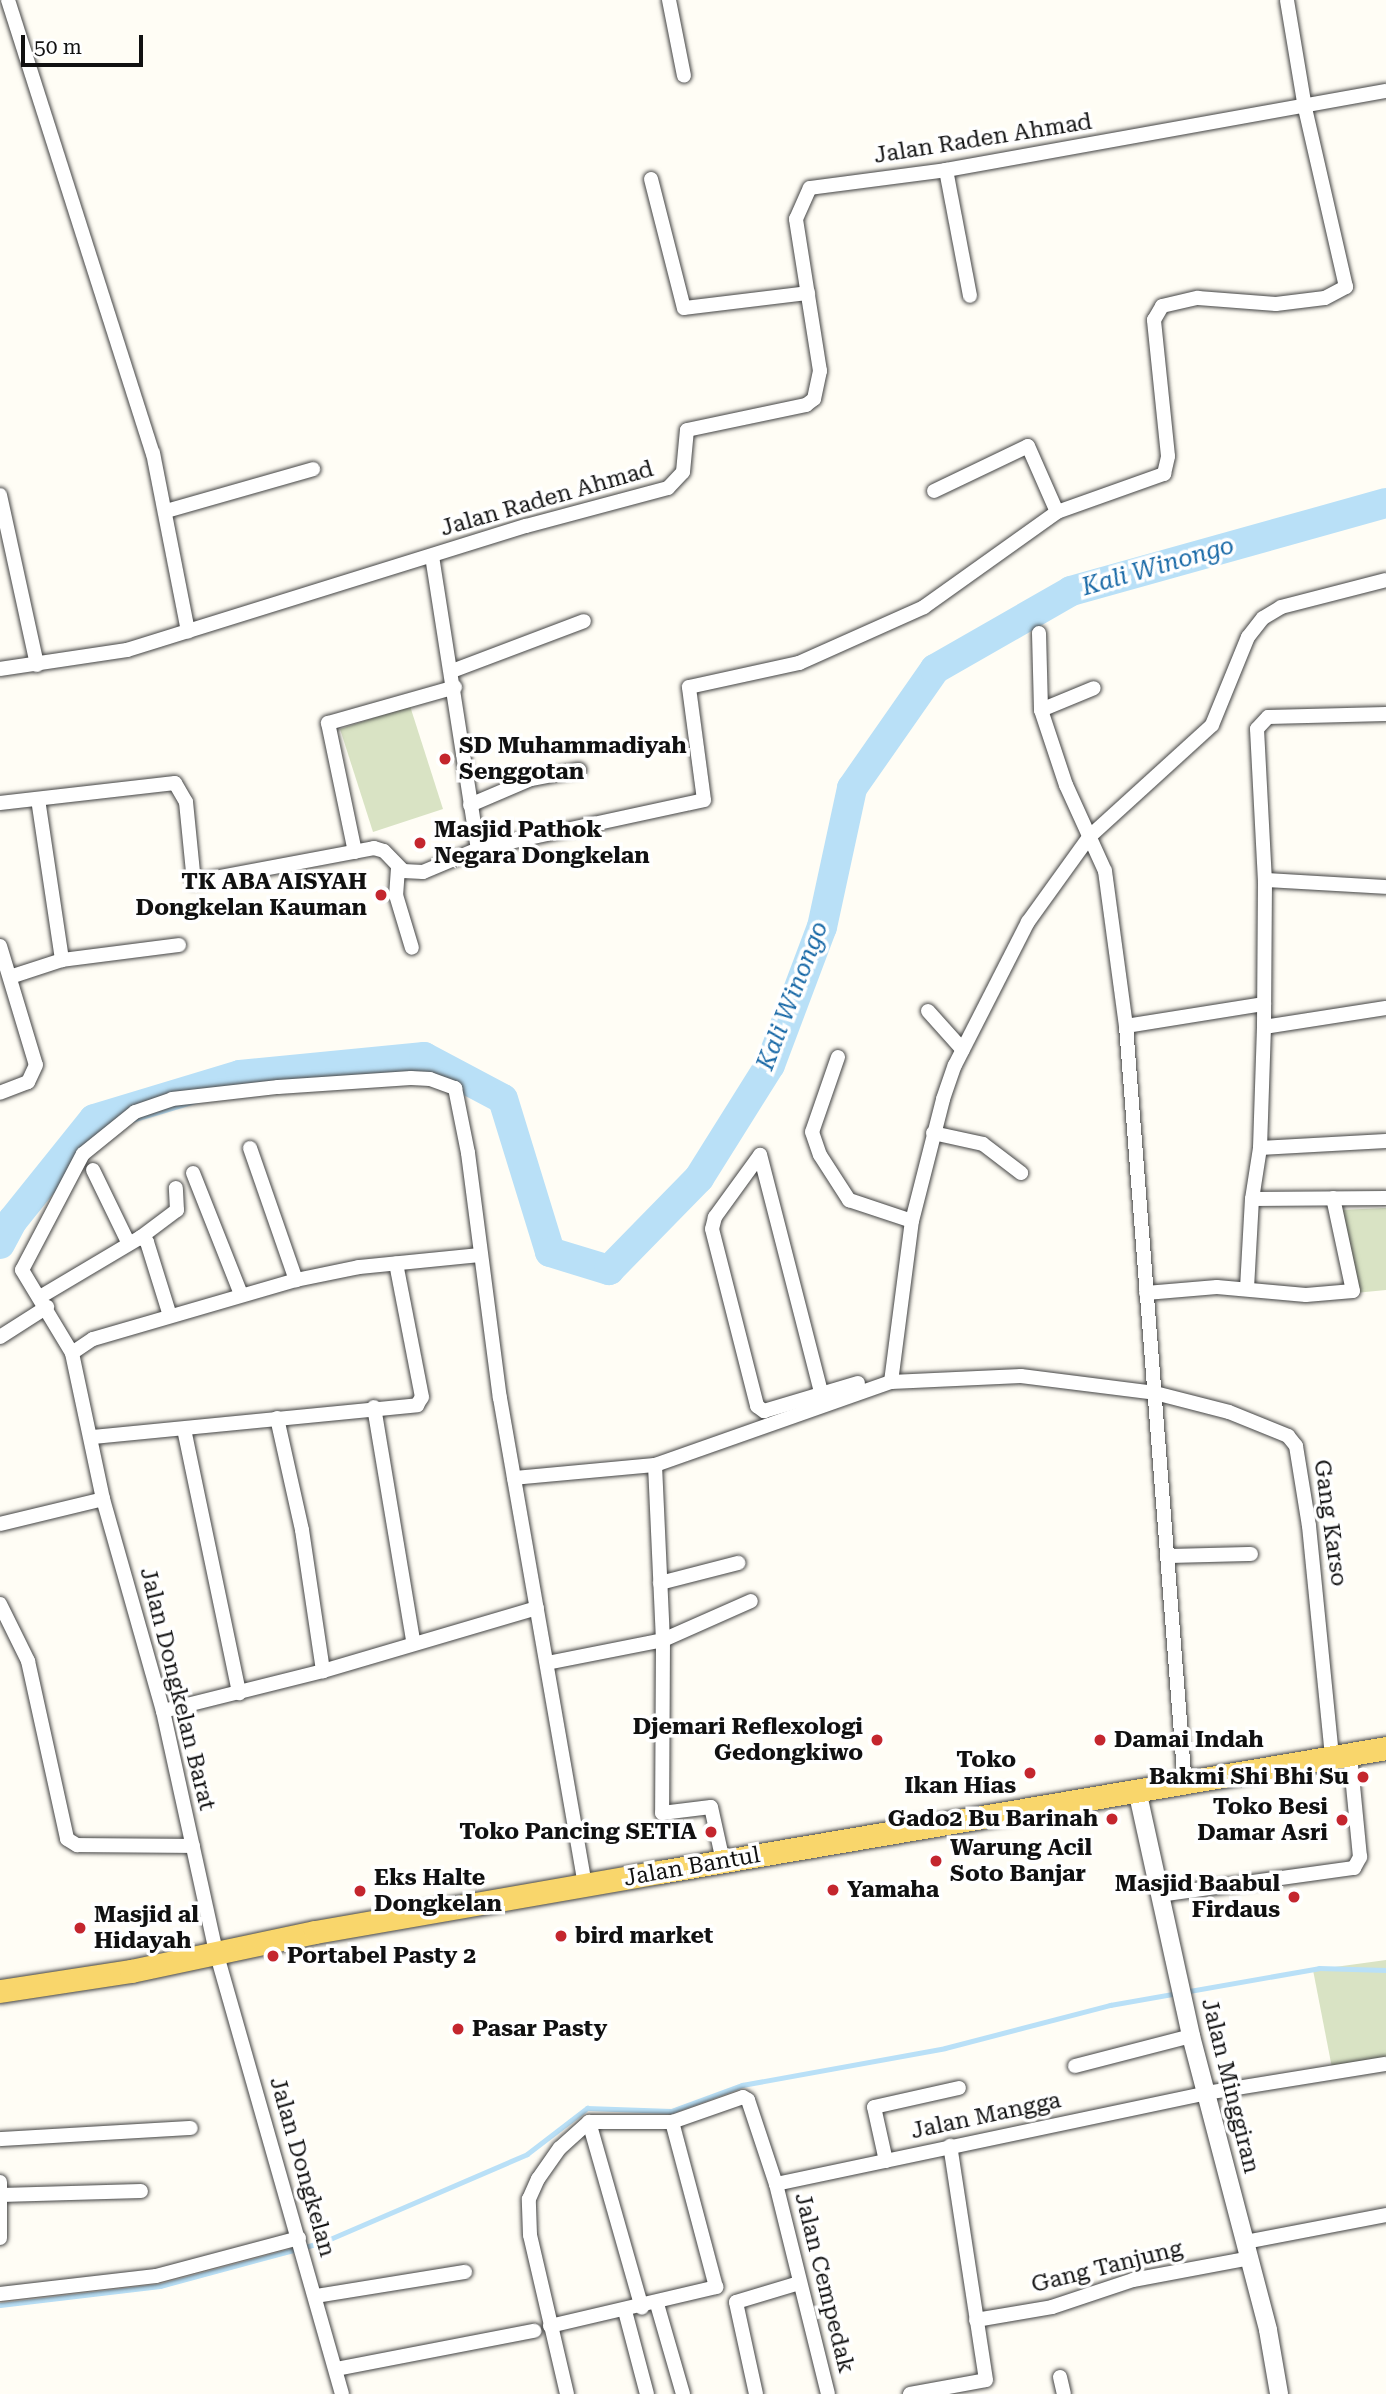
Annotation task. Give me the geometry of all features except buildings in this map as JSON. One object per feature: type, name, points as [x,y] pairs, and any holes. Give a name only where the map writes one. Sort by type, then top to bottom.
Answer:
[{"type":"main road","name":"Jalan Bantul","points":[[0,1991],[131,1971],[216,1952],[723,1861],[1137,1790],[1185,1785],[1386,1748]]},
{"type":"street","points":[[9,0],[153,453],[188,632]]},
{"type":"street","points":[[669,0],[684,76]]},
{"type":"street","points":[[0,803],[175,783],[186,802],[194,882],[381,849],[398,868],[408,873],[423,872],[478,849],[704,800],[689,687],[799,663],[924,607],[1058,512],[1166,471],[1154,320],[1162,306],[1190,298],[1245,304],[1317,299],[1346,287],[1305,108],[1287,0]]},
{"type":"street","name":"Jalan Raden Ahmad","points":[[0,669],[96,657],[188,632],[432,555],[668,488],[682,472],[687,430],[810,404],[820,371],[796,219],[810,188],[946,170],[1305,108],[1386,91]]},
{"type":"street","points":[[946,170],[970,296]]},
{"type":"street","points":[[651,179],[684,308],[808,293]]},
{"type":"street","points":[[934,491],[1028,446],[1058,512]]},
{"type":"street","points":[[166,512],[313,469]]},
{"type":"street","points":[[0,495],[37,665]]},
{"type":"street","points":[[432,555],[455,687],[478,849]]},
{"type":"street","points":[[891,1382],[912,1221],[933,1133],[963,1050],[1028,922],[1093,843],[1212,725],[1244,647],[1263,618],[1282,607],[1386,580]]},
{"type":"street","points":[[452,671],[584,621]]},
{"type":"street","points":[[1039,633],[1041,710],[1105,871],[1126,1026],[1185,1785]]},
{"type":"street","points":[[355,852],[328,723],[455,687]]},
{"type":"street","points":[[1041,710],[1094,688]]},
{"type":"street","points":[[1247,1288],[1252,1199],[1260,1149],[1264,1027],[1265,880],[1258,724],[1268,717],[1386,714]]},
{"type":"street","points":[[470,805],[531,779],[579,770]]},
{"type":"street","points":[[38,799],[62,960]]},
{"type":"street","points":[[398,868],[396,895],[412,948]]},
{"type":"street","points":[[1265,880],[1386,887]]},
{"type":"street","points":[[13,976],[62,960],[178,945]]},
{"type":"street","points":[[0,946],[13,976],[36,1065],[28,1082],[0,1093]]},
{"type":"street","points":[[1126,1026],[1264,1004]]},
{"type":"street","points":[[1264,1027],[1386,1008]]},
{"type":"street","points":[[928,1010],[963,1050]]},
{"type":"street","points":[[838,1057],[812,1132],[820,1155],[849,1200],[912,1221]]},
{"type":"street","name":"Jalan Dongkelan Barat","points":[[216,1952],[163,1711],[103,1499],[93,1437],[72,1353],[43,1302],[23,1276],[23,1264],[83,1154],[135,1112],[172,1099],[278,1087],[411,1079],[430,1079],[454,1088],[468,1153],[480,1255]]},
{"type":"street","points":[[933,1133],[983,1144],[1021,1173]]},
{"type":"street","points":[[1260,1149],[1386,1141]]},
{"type":"street","points":[[250,1148],[296,1280]]},
{"type":"street","points":[[821,1392],[764,1159],[760,1155],[712,1226],[746,1368],[762,1412],[856,1383],[865,1388]]},
{"type":"street","points":[[93,1170],[134,1239],[147,1242],[170,1315]]},
{"type":"street","points":[[193,1172],[240,1294]]},
{"type":"street","points":[[0,1337],[43,1302],[177,1210],[177,1188]]},
{"type":"street","points":[[1146,1293],[1247,1288],[1306,1295],[1353,1291],[1333,1198]]},
{"type":"street","points":[[1252,1199],[1386,1198]]},
{"type":"street","points":[[72,1353],[93,1339],[240,1294],[296,1280],[396,1263],[480,1255],[514,1478],[585,1887]]},
{"type":"street","points":[[93,1437],[374,1407],[412,1406],[422,1400],[396,1263]]},
{"type":"street","name":"Gang Karso","points":[[865,1388],[891,1382],[997,1375],[1155,1393],[1229,1412],[1288,1436],[1296,1446],[1310,1526],[1341,1757],[1360,1857],[1354,1868],[1159,1895]]},
{"type":"street","points":[[514,1478],[654,1465],[766,1428],[865,1388]]},
{"type":"street","points":[[374,1407],[413,1641]]},
{"type":"street","points":[[277,1418],[302,1530],[323,1671]]},
{"type":"street","points":[[184,1429],[239,1693]]},
{"type":"street","points":[[654,1465],[663,1640],[662,1813],[711,1807],[723,1861]]},
{"type":"street","points":[[0,1524],[103,1499]]},
{"type":"street","points":[[1167,1556],[1251,1554]]},
{"type":"street","points":[[660,1583],[738,1563]]},
{"type":"street","points":[[547,1663],[663,1640],[751,1601]]},
{"type":"street","points":[[0,1604],[28,1661],[67,1839],[77,1844],[193,1846]]},
{"type":"street","points":[[163,1711],[323,1671],[413,1641],[537,1608]]},
{"type":"street","name":"Jalan Minggiran","points":[[1137,1790],[1191,2036],[1247,2250],[1279,2394]]},
{"type":"street","name":"Jalan Dongkelan","points":[[216,1952],[342,2394]]},
{"type":"street","points":[[1075,2066],[1191,2036]]},
{"type":"street","name":"Jalan Mangga","points":[[776,2184],[1206,2093],[1386,2064]]},
{"type":"street","points":[[886,2161],[874,2106],[959,2088]]},
{"type":"street","name":"Jalan Cempedak","points":[[672,2122],[746,2097],[776,2184],[828,2394]]},
{"type":"street","points":[[589,2122],[642,2308]]},
{"type":"street","points":[[550,2326],[712,2292],[717,2281],[672,2122],[589,2122],[560,2148],[529,2199],[530,2235],[550,2326],[567,2394]]},
{"type":"street","points":[[0,2140],[191,2129]]},
{"type":"street","points":[[910,2394],[986,2380],[950,2146]]},
{"type":"street","points":[[0,2238],[1,2188],[141,2191]]},
{"type":"street","name":"Gang Tanjung","points":[[976,2320],[1060,2305],[1133,2280],[1386,2215]]},
{"type":"street","points":[[0,2294],[156,2276],[299,2238]]},
{"type":"street","points":[[316,2296],[465,2272]]},
{"type":"street","points":[[756,2394],[736,2302],[799,2283]]},
{"type":"street","points":[[657,2304],[683,2394]]},
{"type":"street","points":[[625,2311],[647,2394]]},
{"type":"street","points":[[336,2369],[534,2331]]},
{"type":"street","points":[[1060,2377],[1064,2394]]},
{"type":"green space","points":[[410,706],[443,809],[373,832],[340,729]]},
{"type":"green space","points":[[1386,1208],[1386,1290],[1355,1293],[1339,1210]]},
{"type":"green space","points":[[1386,1960],[1386,2064],[1333,2073],[1313,1970]]},
{"type":"waterway","name":"Kali Winongo","points":[[0,1244],[13,1220],[94,1119],[240,1075],[424,1057],[503,1099],[550,1252],[609,1270],[699,1178],[770,1065],[822,927],[852,788],[935,669],[1071,591],[1386,503]]},
{"type":"waterway","points":[[0,2305],[160,2286],[323,2242],[527,2154],[587,2108],[671,2111],[742,2085],[945,2048],[1110,2005],[1319,1968],[1386,1970]]},
{"type":"place","name":"SD Muhammadiyah Senggotan","points":[[445,759]]},
{"type":"place","name":"Masjid Pathok Negara Dongkelan","points":[[420,843]]},
{"type":"place","name":"TK ABA AISYAH Dongkelan Kauman","points":[[381,895]]},
{"type":"place","name":"Djemari Reflexologi Gedongkiwo","points":[[877,1740]]},
{"type":"place","name":"Damai Indah","points":[[1100,1740]]},
{"type":"place","name":"Toko Ikan Hias","points":[[1030,1773]]},
{"type":"place","name":"Bakmi Shi Bhi Su","points":[[1363,1777]]},
{"type":"place","name":"Gado2 Bu Barinah","points":[[1112,1819]]},
{"type":"place","name":"Toko Besi Damar Asri","points":[[1342,1820]]},
{"type":"place","name":"Toko Pancing SETIA","points":[[711,1832]]},
{"type":"place","name":"Warung Acil Soto Banjar","points":[[936,1861]]},
{"type":"place","name":"Yamaha","points":[[833,1890]]},
{"type":"place","name":"Eks Halte Dongkelan","points":[[360,1891]]},
{"type":"place","name":"Masjid Baabul Firdaus","points":[[1294,1897]]},
{"type":"place","name":"Masjid al Hidayah","points":[[80,1928]]},
{"type":"place","name":"bird market","points":[[561,1936]]},
{"type":"place","name":"Portabel Pasty 2","points":[[273,1956]]},
{"type":"place","name":"Pasar Pasty","points":[[458,2029]]}]
